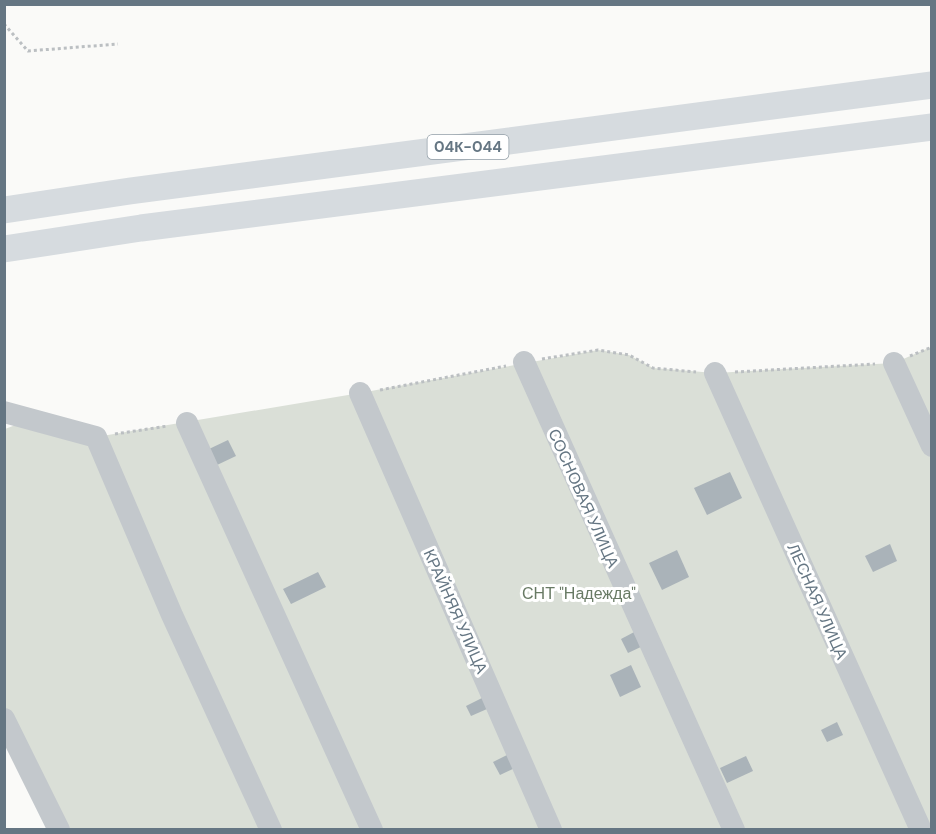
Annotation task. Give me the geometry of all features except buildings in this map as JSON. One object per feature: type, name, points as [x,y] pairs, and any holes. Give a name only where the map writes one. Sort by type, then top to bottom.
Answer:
[{"type":"main road","name":"04К-044","points":[[4,210],[130,191],[932,86]]},
{"type":"main road","name":"04К-044","points":[[4,249],[165,225],[932,127]]},
{"type":"street","name":"СОСНОВАЯ УЛИЦА","points":[[524,362],[734,830]]},
{"type":"street","points":[[894,363],[932,446]]},
{"type":"street","name":"ЛЕСНАЯ УЛИЦА","points":[[715,373],[921,830]]},
{"type":"street","name":"КРАЙНЯЯ УЛИЦА","points":[[360,393],[551,830]]},
{"type":"street","points":[[4,412],[96,437],[172,615],[271,830]]},
{"type":"street","points":[[4,429],[32,419]]},
{"type":"street","points":[[187,423],[372,830]]},
{"type":"street","points":[[4,719],[59,830]]},
{"type":"path","points":[[4,24],[28,51],[118,44]]},
{"type":"path","points":[[360,393],[598,350],[629,355],[653,368],[715,373],[894,363],[932,346]]},
{"type":"path","points":[[96,437],[187,423]]},
{"type":"green space","name":"СНТ \"Надежда\"","points":[[931,347],[931,829],[59,829],[5,719],[5,429],[31,419],[96,437],[598,350],[629,355],[653,368],[715,373],[894,363]]}]
